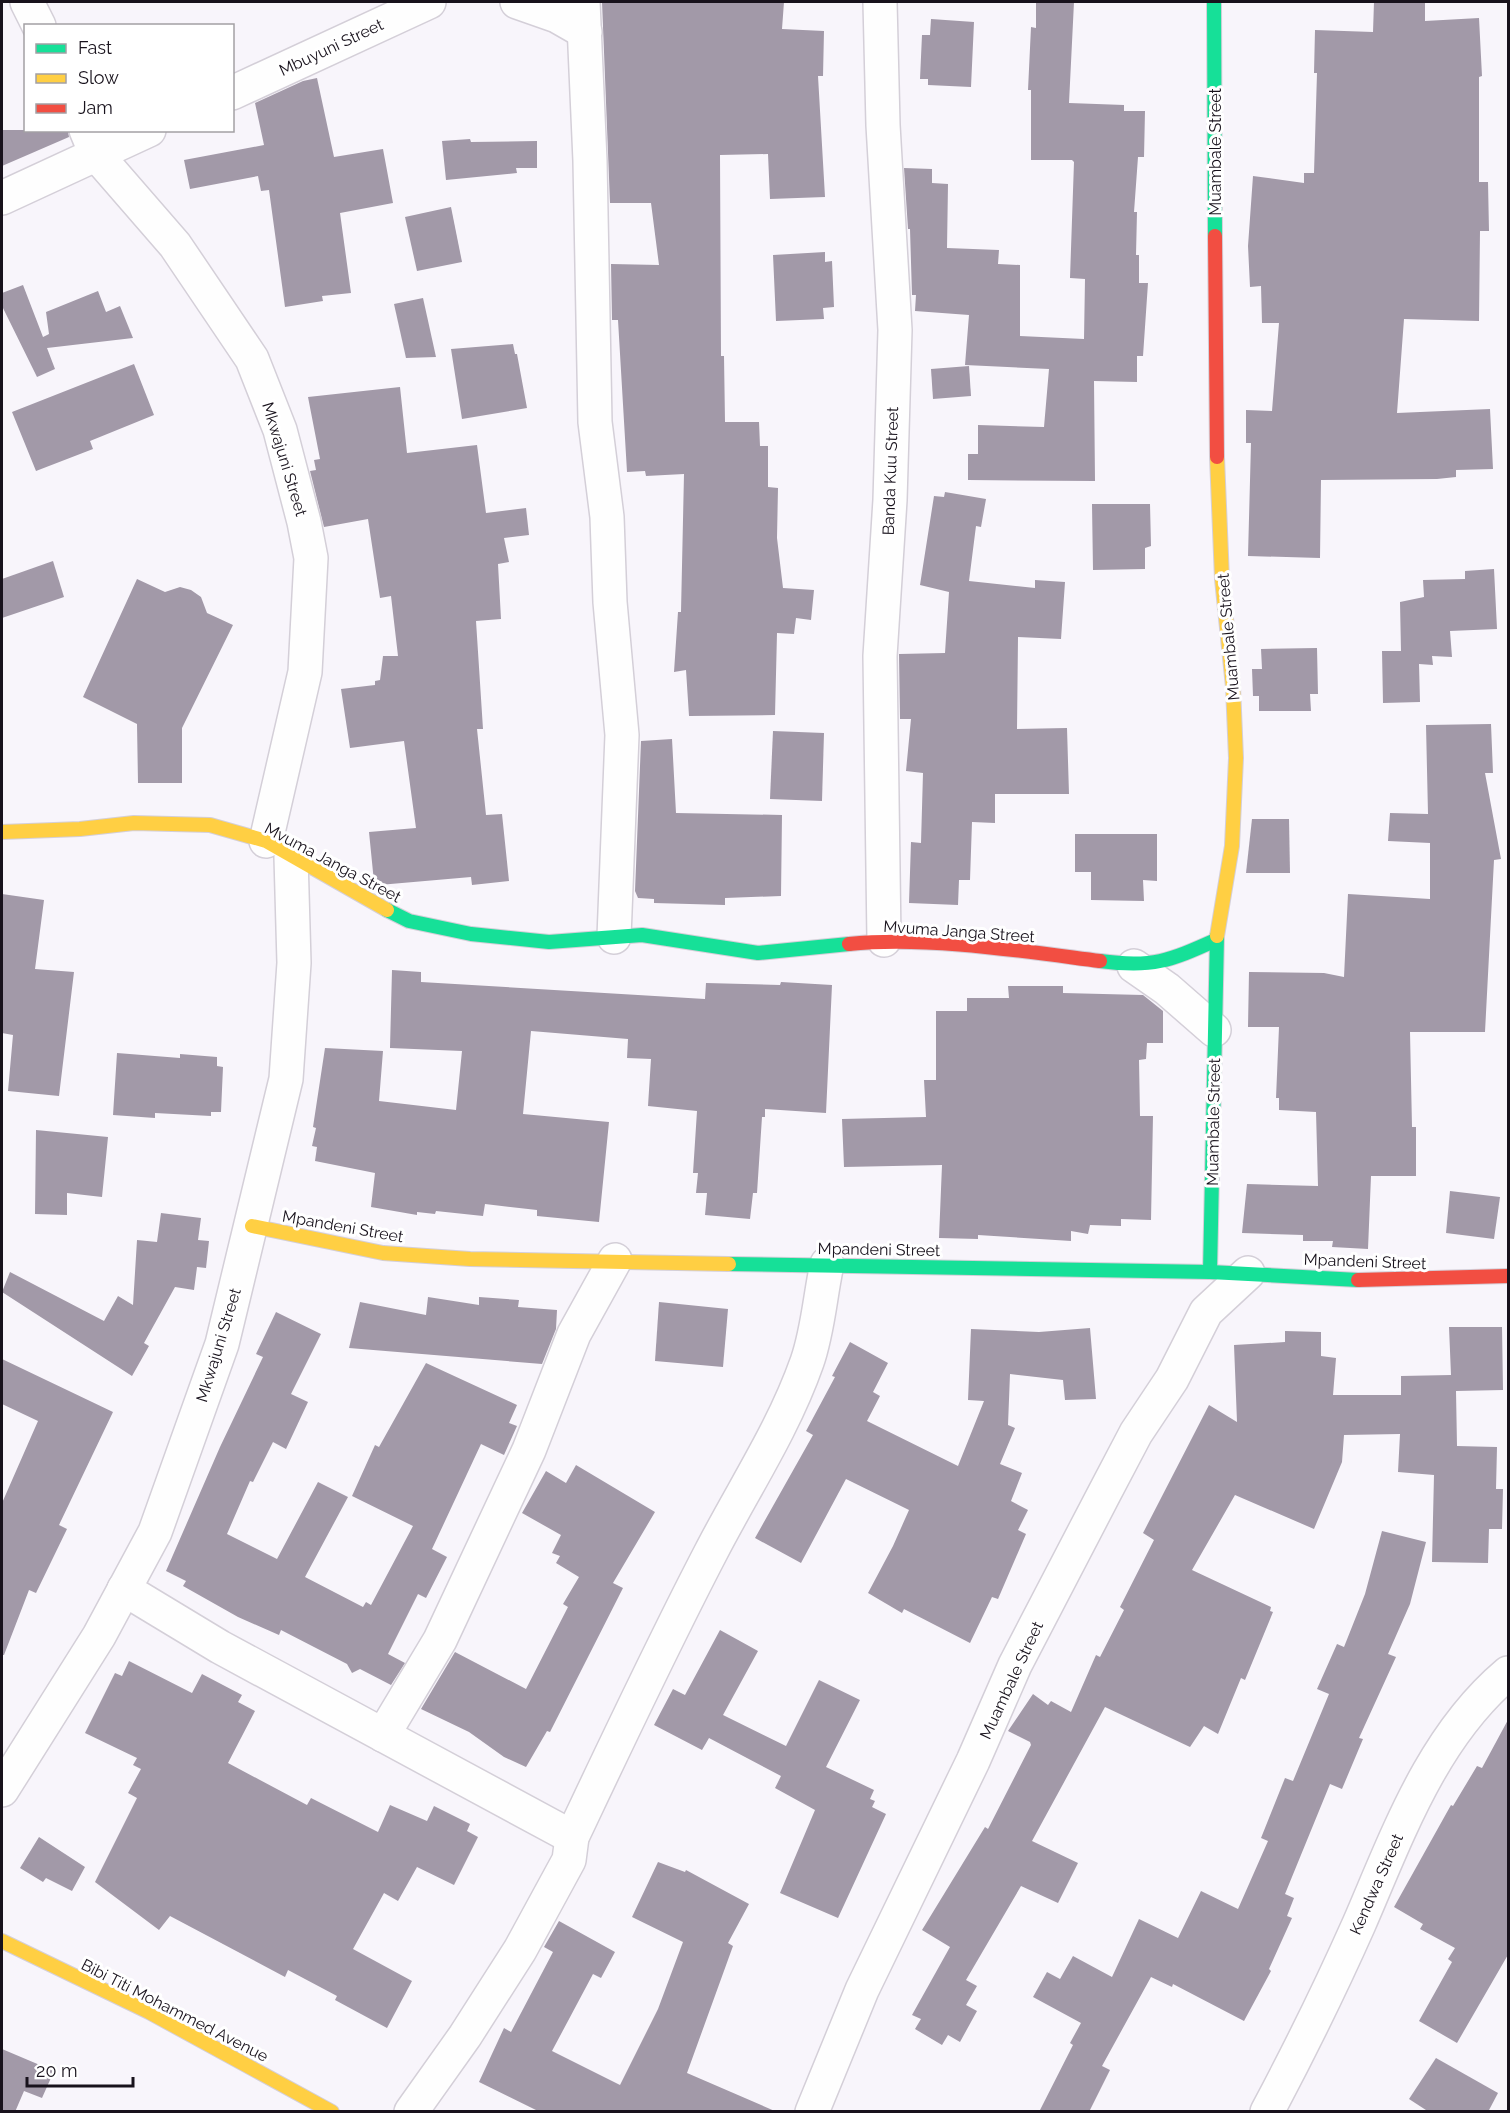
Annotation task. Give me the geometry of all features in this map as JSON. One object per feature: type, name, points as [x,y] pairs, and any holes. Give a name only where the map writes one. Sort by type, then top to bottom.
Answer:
[{"type":"street","points":[[27,2],[38,24]]},
{"type":"street","name":"Mbuyuni Street","points":[[234,92],[429,2]]},
{"type":"street","points":[[517,2],[557,16],[584,17],[595,422],[607,517],[610,602],[621,735],[614,937]]},
{"type":"street","name":"Banda Kuu Street","points":[[880,2],[883,125],[895,330],[890,500],[880,656],[884,940]]},
{"type":"street","name":"Muambale Street","points":[[1210,1272],[1216,940],[1232,846],[1236,758],[1233,687],[1222,579],[1217,470],[1214,2]]},
{"type":"street","points":[[2,198],[91,142],[139,132]]},
{"type":"street","name":"Mkwajuni Street","points":[[2,1790],[99,1636],[155,1532],[222,1344],[286,1079],[294,963],[279,849],[305,672],[310,558],[304,522],[280,430],[252,359],[175,245],[91,142]]},
{"type":"street","name":"Mvuma Janga Street","points":[[2,832],[80,829],[134,823],[210,825],[279,849],[409,921],[471,934],[549,942],[642,935],[758,953],[884,940],[1036,953],[1134,966],[1172,960],[1216,940]]},
{"type":"street","points":[[1134,966],[1167,989],[1214,1030]]},
{"type":"street","name":"Mpandeni Street","points":[[252,1226],[383,1253],[470,1259],[1210,1272],[1360,1280],[1509,1276]]},
{"type":"street","points":[[383,1735],[440,1640],[530,1450],[574,1334],[615,1260]]},
{"type":"street","points":[[411,2112],[465,2036],[520,1950],[569,1860],[572,1838],[666,1638],[722,1530],[767,1453],[791,1401],[808,1360],[827,1264]]},
{"type":"street","name":"Muambale Street","points":[[812,2112],[862,1990],[973,1761],[1015,1665],[1136,1433],[1172,1380],[1206,1312],[1248,1273]]},
{"type":"street","points":[[124,1589],[220,1647],[572,1838]]},
{"type":"street","name":"Kendwa Street","points":[[1267,2112],[1324,1998],[1359,1923],[1385,1858],[1426,1776],[1467,1712],[1509,1672]]},
{"type":"street","name":"Bibi Titi Mohammed Avenue","points":[[2,1941],[149,2012],[332,2112]]},
{"type":"building","points":[[602,2],[784,2],[782,29],[824,31],[823,76],[818,76],[825,197],[770,199],[768,154],[720,155],[721,356],[724,356],[725,422],[759,422],[760,446],[768,446],[768,487],[778,488],[777,538],[783,588],[814,590],[811,620],[796,618],[794,634],[777,633],[775,715],[689,716],[686,670],[674,672],[678,612],[681,612],[684,474],[646,476],[645,471],[627,472],[618,320],[612,320],[611,264],[659,265],[651,203],[610,203]]},
{"type":"building","points":[[1036,2],[1074,2],[1069,103],[1124,105],[1124,111],[1145,111],[1144,157],[1138,157],[1134,212],[1137,212],[1136,255],[1139,255],[1139,283],[1148,283],[1143,356],[1137,356],[1137,382],[1094,381],[1095,481],[968,480],[968,454],[978,454],[978,425],[1044,427],[1049,369],[965,365],[969,315],[915,311],[916,295],[912,295],[910,229],[908,229],[904,168],[932,169],[932,183],[948,184],[947,248],[999,250],[998,264],[1020,265],[1020,336],[1084,339],[1085,279],[1070,278],[1074,162],[1072,160],[1031,160],[1031,90],[1028,90],[1031,27],[1036,28]]},
{"type":"building","points":[[1374,2],[1425,2],[1425,21],[1479,18],[1482,76],[1479,77],[1479,182],[1488,182],[1489,231],[1480,231],[1479,321],[1404,319],[1397,413],[1490,409],[1493,469],[1456,470],[1456,477],[1437,479],[1321,480],[1320,558],[1248,556],[1251,443],[1246,443],[1246,410],[1272,411],[1279,323],[1262,323],[1261,286],[1250,287],[1248,246],[1253,176],[1304,183],[1304,173],[1314,173],[1317,73],[1314,73],[1315,30],[1373,32]]},
{"type":"building","points":[[931,19],[974,22],[971,87],[928,85],[928,79],[920,79],[922,35],[930,35]]},
{"type":"building","points":[[317,78],[334,157],[383,149],[393,203],[340,213],[351,293],[322,296],[323,301],[285,307],[269,190],[261,191],[258,176],[190,189],[184,160],[264,145],[255,103],[303,81]]},
{"type":"building","points":[[2,130],[68,132],[69,137],[2,166]]},
{"type":"building","points":[[470,139],[471,142],[537,141],[537,168],[516,168],[517,173],[446,180],[442,141]]},
{"type":"building","points":[[451,207],[462,262],[417,271],[405,217]]},
{"type":"building","points":[[825,252],[825,262],[832,261],[834,307],[823,308],[824,319],[776,321],[773,255]]},
{"type":"building","points":[[23,285],[43,337],[49,334],[46,312],[98,291],[106,312],[120,306],[133,338],[47,348],[55,369],[37,377],[2,306],[2,293]]},
{"type":"building","points":[[423,298],[436,357],[406,358],[394,304]]},
{"type":"building","points":[[513,344],[527,408],[462,419],[451,349]]},
{"type":"building","points":[[134,364],[154,415],[90,441],[93,449],[36,471],[12,412]]},
{"type":"building","points":[[969,366],[971,396],[933,399],[931,369]]},
{"type":"building","points":[[400,387],[407,453],[477,445],[486,513],[526,508],[529,535],[504,538],[509,562],[498,564],[501,619],[476,621],[483,729],[477,729],[486,815],[502,814],[509,881],[472,885],[471,877],[379,885],[374,882],[369,832],[416,828],[404,741],[350,748],[341,689],[375,685],[375,681],[380,680],[383,656],[398,656],[391,596],[380,598],[368,519],[324,527],[310,471],[316,470],[314,460],[320,459],[308,397]]},
{"type":"building","points":[[945,492],[986,499],[981,527],[976,526],[969,581],[1035,588],[1035,580],[1065,582],[1061,639],[1018,637],[1017,729],[1067,728],[1069,794],[995,794],[995,823],[972,822],[970,880],[959,880],[958,905],[909,903],[911,842],[921,843],[923,773],[906,771],[911,719],[900,719],[899,654],[945,653],[949,592],[920,585],[934,496],[944,497]]},
{"type":"building","points":[[1092,504],[1150,504],[1151,546],[1145,548],[1145,569],[1093,570]]},
{"type":"building","points":[[53,561],[64,597],[2,618],[2,579]]},
{"type":"building","points":[[1494,569],[1497,629],[1450,631],[1452,657],[1432,656],[1433,665],[1419,664],[1420,702],[1383,703],[1382,651],[1401,651],[1400,602],[1424,597],[1423,580],[1465,579],[1465,571]]},
{"type":"building","points":[[137,579],[165,592],[180,587],[191,590],[201,597],[207,613],[233,625],[182,728],[182,783],[138,783],[137,724],[83,697]]},
{"type":"building","points":[[1317,648],[1318,694],[1310,694],[1311,711],[1259,711],[1259,696],[1253,696],[1252,669],[1262,669],[1261,649]]},
{"type":"building","points":[[1491,724],[1493,773],[1485,773],[1501,859],[1494,860],[1485,1032],[1410,1032],[1412,1127],[1416,1127],[1416,1176],[1371,1176],[1368,1249],[1332,1247],[1333,1241],[1303,1241],[1303,1235],[1242,1233],[1247,1184],[1318,1186],[1316,1112],[1279,1110],[1279,1098],[1276,1098],[1279,1027],[1248,1027],[1249,972],[1324,973],[1344,977],[1348,894],[1430,899],[1430,843],[1388,841],[1390,813],[1428,814],[1426,725]]},
{"type":"building","points":[[773,731],[824,733],[822,801],[770,799]]},
{"type":"building","points":[[672,739],[676,813],[782,815],[781,896],[725,898],[725,905],[654,903],[654,899],[638,898],[635,891],[641,741]]},
{"type":"building","points":[[1252,819],[1289,819],[1290,873],[1246,873]]},
{"type":"building","points":[[1075,834],[1157,834],[1157,881],[1143,880],[1144,901],[1091,900],[1091,872],[1075,872]]},
{"type":"building","points":[[2,894],[44,900],[35,969],[74,972],[59,1096],[8,1091],[13,1035],[2,1033]]},
{"type":"building","points":[[392,970],[421,972],[421,982],[705,999],[706,983],[780,985],[781,982],[832,985],[826,1113],[765,1109],[765,1117],[762,1117],[757,1193],[753,1193],[750,1219],[705,1215],[707,1193],[696,1193],[698,1173],[693,1173],[697,1111],[648,1106],[651,1059],[627,1058],[628,1039],[531,1031],[523,1114],[609,1122],[599,1222],[537,1216],[537,1210],[485,1204],[483,1216],[436,1211],[435,1214],[417,1212],[417,1215],[371,1207],[375,1173],[315,1161],[317,1147],[312,1146],[316,1128],[313,1127],[325,1048],[383,1051],[379,1101],[456,1110],[462,1051],[390,1048]]},
{"type":"building","points":[[1008,986],[1063,986],[1063,993],[1143,995],[1163,1011],[1163,1043],[1147,1043],[1146,1059],[1139,1060],[1140,1116],[1153,1116],[1151,1220],[1121,1219],[1121,1226],[1090,1225],[1088,1234],[1071,1231],[1071,1241],[978,1235],[978,1239],[939,1238],[942,1165],[844,1167],[842,1119],[926,1117],[924,1080],[936,1080],[936,1011],[967,1011],[967,998],[1009,998]]},
{"type":"building","points":[[117,1053],[180,1058],[180,1054],[217,1057],[217,1066],[223,1067],[221,1112],[211,1112],[211,1116],[155,1113],[155,1118],[113,1115]]},
{"type":"building","points":[[36,1130],[108,1137],[102,1197],[67,1193],[67,1215],[35,1214]]},
{"type":"building","points":[[1450,1191],[1500,1197],[1494,1239],[1446,1233]]},
{"type":"building","points":[[161,1213],[201,1218],[198,1240],[209,1241],[206,1268],[197,1267],[194,1290],[175,1287],[144,1343],[149,1346],[132,1376],[2,1292],[10,1272],[104,1321],[118,1296],[133,1305],[137,1240],[157,1242]]},
{"type":"building","points":[[428,1297],[479,1305],[479,1297],[519,1300],[518,1307],[557,1310],[556,1329],[542,1364],[349,1348],[360,1302],[426,1315]]},
{"type":"building","points":[[659,1302],[728,1309],[723,1367],[655,1361]]},
{"type":"building","points":[[276,1312],[321,1334],[291,1394],[308,1402],[286,1449],[273,1442],[253,1482],[250,1481],[227,1534],[277,1559],[318,1482],[348,1497],[305,1577],[363,1607],[366,1602],[371,1605],[413,1526],[352,1496],[375,1445],[379,1447],[426,1363],[517,1405],[509,1423],[517,1426],[504,1455],[481,1444],[432,1549],[447,1557],[426,1598],[418,1594],[388,1654],[405,1663],[391,1685],[360,1669],[352,1673],[347,1664],[281,1630],[279,1635],[238,1617],[183,1586],[186,1581],[166,1571],[220,1447],[263,1357],[256,1354]]},
{"type":"building","points":[[1449,1327],[1502,1327],[1503,1390],[1456,1391],[1457,1446],[1497,1447],[1496,1489],[1503,1489],[1502,1529],[1489,1529],[1488,1563],[1432,1562],[1434,1475],[1398,1472],[1400,1434],[1344,1435],[1342,1462],[1314,1529],[1235,1495],[1192,1570],[1271,1607],[1270,1611],[1273,1612],[1245,1680],[1241,1678],[1218,1734],[1204,1726],[1190,1747],[1105,1707],[1032,1841],[1078,1863],[1058,1903],[1021,1886],[966,1980],[977,1986],[966,2005],[977,2011],[960,2042],[948,2035],[942,2045],[915,2029],[921,2019],[912,2015],[950,1947],[922,1930],[985,1827],[988,1829],[1031,1745],[1030,1742],[1008,1731],[1033,1694],[1048,1705],[1051,1701],[1071,1712],[1096,1655],[1100,1657],[1124,1610],[1120,1607],[1154,1540],[1143,1533],[1209,1405],[1237,1422],[1234,1345],[1285,1342],[1285,1331],[1321,1332],[1321,1356],[1336,1358],[1333,1395],[1401,1395],[1401,1376],[1451,1375]]},
{"type":"building","points":[[1090,1328],[1096,1399],[1065,1400],[1063,1380],[1010,1374],[1008,1425],[1015,1428],[1000,1464],[1022,1473],[1011,1501],[1028,1510],[1018,1530],[1026,1534],[998,1599],[992,1597],[970,1643],[904,1609],[902,1613],[868,1593],[909,1510],[846,1479],[801,1563],[755,1538],[813,1435],[806,1431],[835,1377],[832,1376],[850,1342],[888,1363],[873,1392],[880,1396],[867,1421],[958,1466],[984,1401],[968,1400],[971,1329],[1039,1332]]},
{"type":"building","points":[[2,1359],[113,1412],[59,1525],[67,1529],[36,1593],[29,1590],[4,1655],[2,1655],[2,1503],[38,1421],[2,1404]]},
{"type":"building","points":[[576,1465],[655,1512],[613,1583],[623,1588],[550,1732],[547,1731],[526,1767],[504,1757],[469,1732],[421,1709],[455,1652],[526,1689],[568,1607],[563,1604],[579,1577],[556,1563],[560,1556],[552,1553],[561,1535],[522,1513],[546,1471],[566,1483]]},
{"type":"building","points":[[1382,1531],[1426,1542],[1410,1604],[1388,1654],[1396,1657],[1359,1738],[1363,1739],[1342,1789],[1330,1784],[1285,1894],[1294,1898],[1287,1916],[1292,1918],[1269,1969],[1271,1971],[1244,2021],[1173,1984],[1172,1987],[1151,1977],[1102,2066],[1110,2070],[1089,2112],[1039,2112],[1073,2045],[1070,2043],[1081,2023],[1033,1997],[1047,1972],[1060,1979],[1073,1956],[1112,1977],[1139,1919],[1178,1938],[1201,1891],[1238,1909],[1268,1841],[1261,1838],[1285,1778],[1293,1781],[1329,1694],[1317,1689],[1337,1644],[1344,1647],[1365,1594]]},
{"type":"building","points":[[720,1630],[758,1651],[723,1715],[786,1746],[819,1680],[860,1700],[826,1767],[874,1790],[870,1799],[875,1801],[872,1807],[886,1814],[838,1918],[780,1893],[815,1810],[775,1788],[781,1776],[709,1738],[702,1750],[654,1725],[673,1689],[685,1695]]},
{"type":"building","points":[[129,1661],[192,1693],[202,1674],[242,1695],[238,1702],[255,1711],[228,1763],[307,1805],[311,1798],[378,1832],[390,1805],[427,1821],[434,1806],[470,1824],[467,1831],[478,1837],[454,1885],[417,1867],[398,1901],[384,1893],[353,1949],[412,1981],[387,2028],[335,2000],[337,1996],[288,1970],[285,1977],[170,1916],[159,1930],[95,1882],[137,1798],[128,1793],[141,1769],[133,1765],[137,1758],[85,1733],[115,1673],[122,1676]]},
{"type":"building","points":[[1509,1718],[1509,1953],[1457,2043],[1419,2021],[1452,1962],[1448,1959],[1455,1948],[1420,1929],[1423,1924],[1394,1907],[1451,1805],[1453,1806],[1477,1766],[1482,1768]]},
{"type":"building","points":[[39,1837],[85,1867],[72,1891],[46,1878],[43,1882],[20,1868]]},
{"type":"building","points":[[658,1862],[685,1872],[686,1870],[749,1904],[728,1943],[733,1946],[687,2073],[777,2112],[540,2112],[479,2082],[504,2028],[511,2032],[553,1952],[544,1947],[559,1921],[615,1952],[601,1978],[593,1974],[552,2051],[620,2085],[658,2009],[683,1942],[632,1917]]},
{"type":"building","points":[[2,2049],[54,2071],[42,2098],[24,2091],[15,2112],[2,2112]]},
{"type":"building","points":[[1436,2058],[1498,2093],[1488,2112],[1429,2112],[1409,2099]]},
{"type":"traffic: fast","points":[[1214,2],[1215,236]]},
{"type":"traffic: fast","points":[[387,910],[409,921],[471,934],[549,942],[642,935],[758,953],[849,944]]},
{"type":"traffic: fast","points":[[1210,1272],[1217,936]]},
{"type":"traffic: fast","points":[[1100,961],[1134,964],[1160,961],[1216,940]]},
{"type":"traffic: fast","points":[[729,1264],[1210,1272],[1358,1280]]},
{"type":"traffic: slow","points":[[1217,457],[1222,579],[1233,687],[1236,758],[1232,846],[1217,936]]},
{"type":"traffic: slow","points":[[2,832],[80,829],[134,823],[210,825],[266,841],[387,910]]},
{"type":"traffic: slow","points":[[252,1226],[383,1253],[470,1259],[729,1264]]},
{"type":"traffic: slow","points":[[2,1941],[149,2012],[332,2112]]},
{"type":"traffic: jam","points":[[1215,236],[1217,457]]},
{"type":"traffic: jam","points":[[849,944],[942,943],[1100,961]]},
{"type":"traffic: jam","points":[[1358,1280],[1508,1276]]}]
